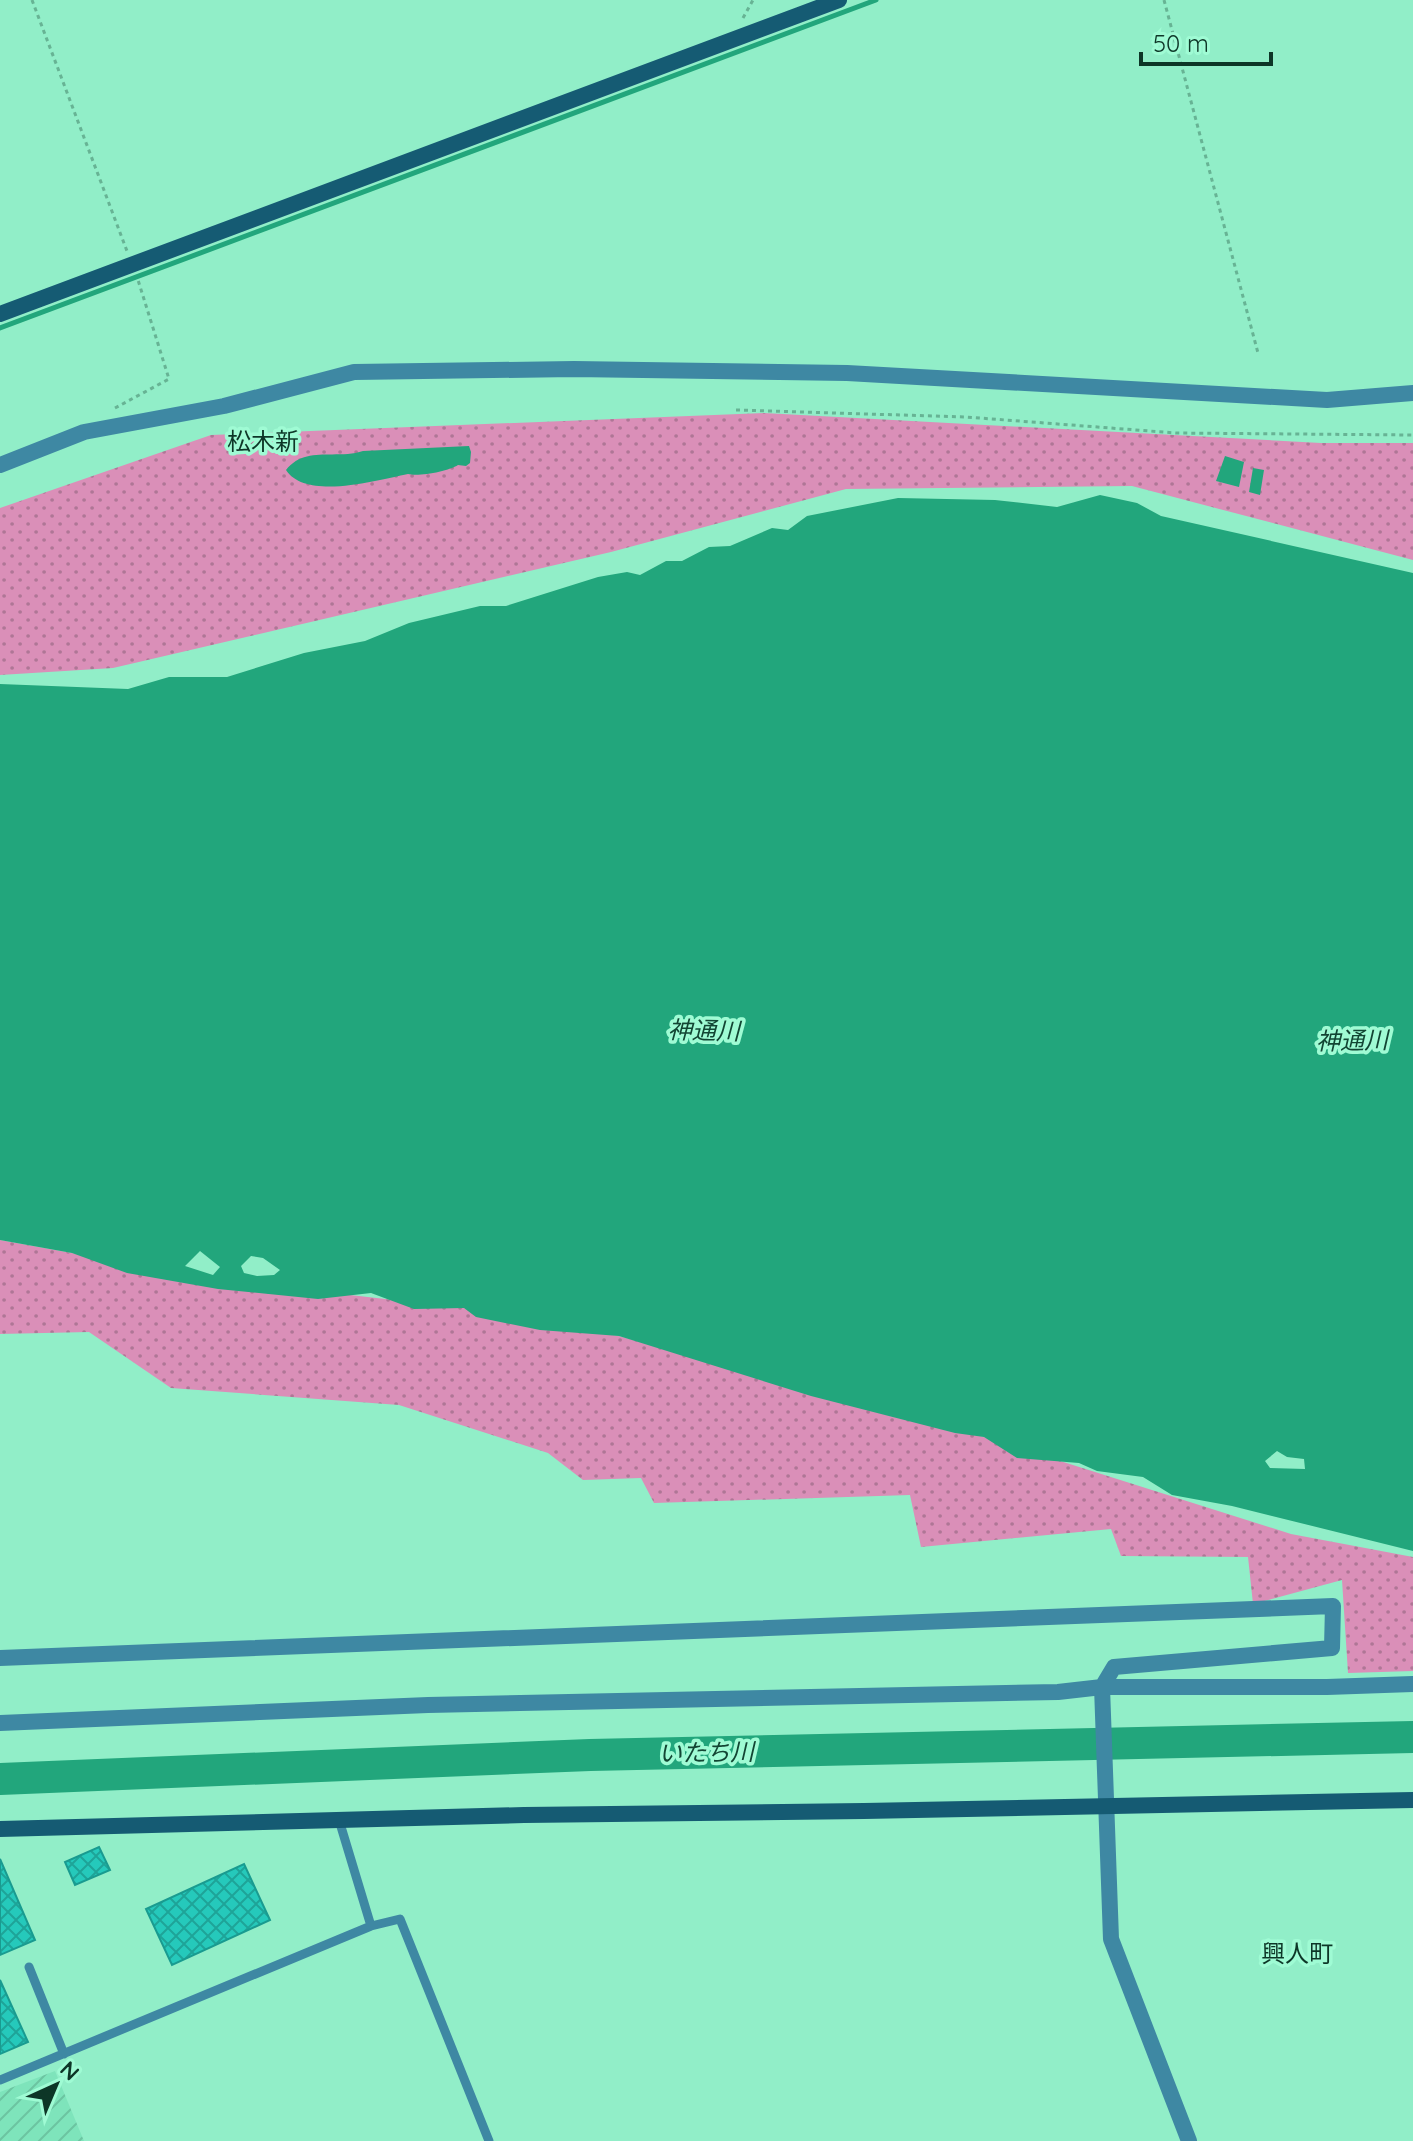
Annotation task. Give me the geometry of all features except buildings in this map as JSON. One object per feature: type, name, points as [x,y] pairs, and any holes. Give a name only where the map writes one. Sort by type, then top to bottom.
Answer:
[{"type":"street","points":[[0,314],[839,0]]},
{"type":"street","points":[[0,465],[84,432],[224,406],[354,372],[574,369],[847,373],[1327,400],[1413,393]]},
{"type":"street","points":[[0,1658],[1333,1606],[1332,1648],[1114,1667],[1103,1694],[1111,1939],[1189,2141]]},
{"type":"street","points":[[0,1723],[428,1705],[1058,1692],[1103,1694],[1413,1684]]},
{"type":"street","points":[[0,1829],[1413,1800]]},
{"type":"lane","points":[[339,1820],[371,1926]]},
{"type":"lane","points":[[0,2080],[371,1926],[400,1919],[489,2141]]},
{"type":"lane","points":[[29,1967],[64,2054]]},
{"type":"path","points":[[32,0],[132,264]]},
{"type":"path","points":[[1164,0],[1258,353]]},
{"type":"path","points":[[107,412],[169,379],[138,282]]},
{"type":"path","points":[[736,410],[966,417],[1176,433],[1413,435]]},
{"type":"shaded area","points":[[764,413],[1321,443],[1413,443],[1413,560],[1132,486],[846,489],[611,552],[113,668],[0,675],[0,508],[211,435]]},
{"type":"shaded area","points":[[0,1240],[166,1274],[464,1308],[619,1336],[984,1437],[1291,1534],[1413,1557],[1413,1671],[1348,1673],[1342,1580],[1253,1604],[1248,1557],[1121,1556],[1111,1529],[921,1547],[910,1495],[654,1503],[641,1478],[583,1480],[548,1453],[399,1405],[171,1388],[89,1332],[0,1334]]},
{"type":"shaded area","points":[[55,2071],[84,2141],[0,2141],[0,2092]]},
{"type":"water","points":[[469,446],[470,463],[466,466],[361,484],[309,485],[286,470],[294,462],[312,455]]},
{"type":"water","points":[[1225,456],[1244,462],[1239,487],[1216,481]]},
{"type":"water","points":[[1253,468],[1264,470],[1260,495],[1249,492]]},
{"type":"water","name":"神通川","points":[[1100,495],[1137,503],[1161,516],[1413,573],[1413,1551],[1232,1506],[1172,1495],[1143,1477],[1097,1471],[1079,1463],[1017,1458],[984,1437],[955,1433],[811,1396],[619,1336],[540,1330],[476,1317],[464,1308],[414,1309],[371,1293],[318,1299],[218,1289],[127,1273],[72,1253],[0,1240],[0,684],[128,689],[169,677],[227,677],[304,653],[365,641],[409,623],[480,606],[506,606],[598,577],[627,572],[640,575],[666,561],[682,561],[709,547],[730,546],[772,528],[788,530],[807,516],[898,498],[995,500],[1057,507]],"holes":[[[200,1251],[220,1267],[213,1275],[185,1266]],[[251,1256],[263,1258],[280,1270],[274,1275],[257,1276],[244,1273],[241,1266]],[[1277,1451],[1287,1457],[1304,1459],[1305,1469],[1270,1468],[1265,1461]]]},
{"type":"waterway","points":[[0,328],[876,0]]},
{"type":"waterway","name":"いたち川","points":[[0,1779],[590,1755],[1413,1737]]},
{"type":"district","name":"松木新","points":[[263,441]]},
{"type":"district","name":"興人町","points":[[1297,1953]]}]
